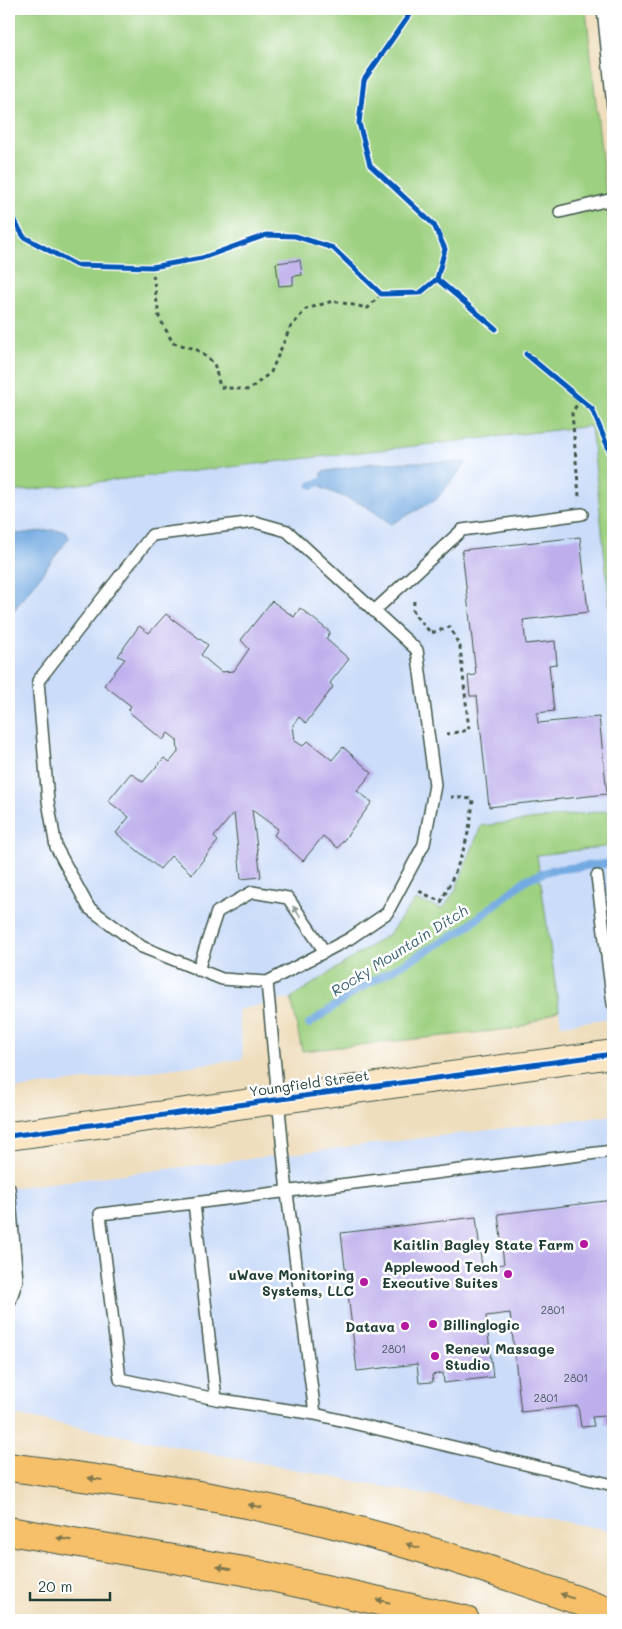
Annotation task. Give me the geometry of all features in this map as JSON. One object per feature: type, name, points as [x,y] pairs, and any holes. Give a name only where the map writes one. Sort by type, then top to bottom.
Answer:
[{"type":"highway","points":[[9,1467],[195,1494],[291,1514],[405,1544],[531,1583],[613,1613]]},
{"type":"highway","points":[[9,1531],[244,1572],[465,1620]]},
{"type":"street","name":"Youngfield Street","points":[[9,1136],[613,1054]]},
{"type":"lane","points":[[604,9],[613,107]]},
{"type":"lane","points":[[560,212],[613,199]]},
{"type":"lane","points":[[374,611],[462,530],[582,514]]},
{"type":"lane","points":[[255,522],[286,531],[417,650],[435,785],[424,844],[403,882],[387,913],[325,952],[267,982],[222,979],[142,947],[89,908],[56,847],[48,801],[38,681],[152,535],[255,522]]},
{"type":"lane","points":[[597,876],[613,1004]]},
{"type":"lane","points":[[198,970],[217,912],[252,892],[288,898],[325,952]]},
{"type":"lane","points":[[267,982],[287,1193],[315,1414]]},
{"type":"lane","points":[[613,1151],[287,1193],[100,1214],[120,1379],[216,1399],[315,1414],[613,1485]]},
{"type":"lane","points":[[9,1188],[11,1226],[18,1280],[9,1304]]},
{"type":"lane","points":[[194,1203],[216,1399]]},
{"type":"path","points":[[152,267],[159,317],[174,343],[196,349],[214,363],[220,387],[249,390],[271,372],[290,328],[306,309],[333,301],[368,308],[381,294]]},
{"type":"path","points":[[580,399],[572,413],[582,514]]},
{"type":"path","points":[[420,594],[414,601],[413,613],[431,634],[450,627],[460,647],[469,730],[447,732],[448,742]]},
{"type":"path","points":[[403,882],[441,902],[460,865],[471,827],[473,799],[450,797],[450,788]]},
{"type":"shaded area","points":[[591,426],[613,635],[613,810],[481,826],[456,889],[443,909],[415,900],[389,934],[291,998],[238,1010],[243,1059],[9,1090],[9,492]]},
{"type":"shaded area","points":[[613,846],[613,1018],[561,1025],[537,855]]},
{"type":"shaded area","points":[[613,1115],[613,1531],[9,1414],[9,1188]]},
{"type":"green space","points":[[9,9],[586,9],[610,233],[613,243],[613,635],[591,426],[9,492]]},
{"type":"green space","points":[[613,810],[613,846],[537,855],[559,1010],[520,1028],[302,1051],[291,998],[389,934],[415,900],[443,909],[456,889],[481,826]]},
{"type":"water","points":[[467,462],[436,500],[391,524],[366,506],[322,488],[322,472],[374,463]]},
{"type":"water","points":[[53,530],[66,531],[69,538],[11,614],[9,614],[9,537],[16,534]]},
{"type":"building","points":[[300,260],[302,275],[293,276],[293,285],[279,286],[276,263]]},
{"type":"building","points":[[580,537],[588,612],[523,620],[526,644],[555,641],[557,664],[549,665],[554,711],[537,713],[538,723],[599,717],[607,794],[489,807],[477,696],[470,696],[468,676],[476,675],[462,550]]},
{"type":"building","points":[[272,601],[294,617],[300,608],[330,632],[326,639],[349,659],[330,683],[333,687],[306,723],[299,717],[293,725],[295,741],[303,746],[308,741],[332,760],[343,747],[372,773],[357,791],[372,802],[338,848],[323,836],[303,861],[274,835],[278,829],[252,810],[261,877],[241,879],[234,813],[214,837],[218,841],[192,874],[171,856],[160,869],[116,833],[129,817],[108,801],[131,773],[143,782],[164,758],[170,762],[178,752],[177,740],[168,733],[163,740],[128,711],[131,706],[104,685],[125,659],[118,656],[139,626],[149,633],[166,614],[208,645],[201,655],[221,672],[234,671],[249,649],[241,640]]},
{"type":"building","points":[[613,1200],[613,1424],[605,1425],[604,1416],[592,1417],[594,1426],[581,1427],[578,1406],[521,1412],[510,1313],[486,1316],[493,1377],[444,1383],[443,1373],[432,1375],[433,1382],[419,1383],[417,1364],[357,1371],[341,1233],[476,1217],[482,1267],[504,1264],[498,1214]]},
{"type":"waterway","points":[[312,485],[327,480]]},
{"type":"waterway","name":"Rocky Mountain Ditch","points":[[309,1024],[359,989],[463,930],[527,879],[552,870],[613,863]]},
{"type":"cycle path","points":[[9,212],[24,237],[76,265],[152,267],[202,258],[266,235],[295,236],[333,248],[381,294],[420,293],[437,279],[445,249],[434,225],[370,165],[359,123],[364,80],[413,9]]},
{"type":"cycle path","points":[[437,279],[496,329]]},
{"type":"cycle path","points":[[526,354],[592,409],[613,459]]},
{"type":"cycle path","points":[[9,1136],[613,1054]]},
{"type":"place","name":"Kaitlin Bagley State Farm","points":[[584,1244]]},
{"type":"place","name":"Applewood Tech Executive Suites","points":[[508,1274]]},
{"type":"place","name":"uWave Monitoring Systems, LLC","points":[[364,1282]]},
{"type":"place","name":"Billinglogic","points":[[433,1324]]},
{"type":"place","name":"Datava","points":[[405,1326]]},
{"type":"place","name":"Renew Massage Studio","points":[[435,1356]]}]
